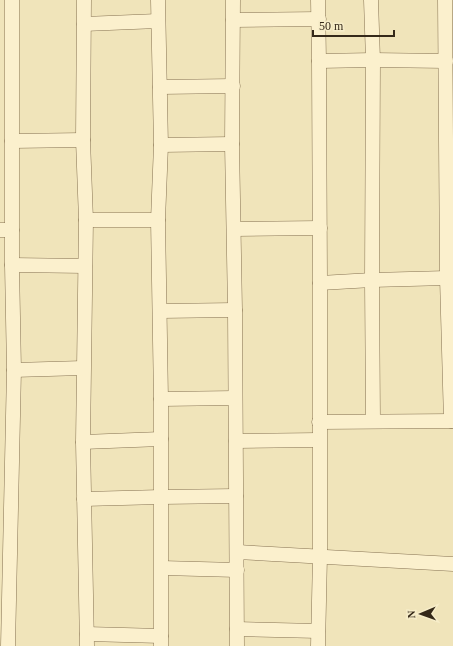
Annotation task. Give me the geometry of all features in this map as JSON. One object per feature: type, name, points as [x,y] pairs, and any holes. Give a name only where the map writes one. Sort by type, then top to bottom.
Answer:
[{"type":"street","points":[[8,646],[6,443],[14,370],[12,265],[6,230],[12,141],[6,23],[12,0]]},
{"type":"street","points":[[84,0],[83,140],[86,220],[83,442],[87,640],[161,641],[161,399],[158,220],[161,145],[158,0]]},
{"type":"street","points":[[233,0],[232,144],[236,398],[237,646]]},
{"type":"street","points":[[318,0],[320,61],[320,556],[318,646]]},
{"type":"street","points":[[371,0],[373,60],[373,421]]},
{"type":"street","points":[[319,422],[452,421],[447,278],[450,224],[450,102],[446,61],[445,0]]},
{"type":"street","points":[[233,20],[319,19]]},
{"type":"street","points":[[84,24],[158,21]]},
{"type":"street","points":[[320,61],[446,61]]},
{"type":"street","points":[[160,87],[233,86]]},
{"type":"street","points":[[12,141],[83,140]]},
{"type":"street","points":[[161,145],[232,144]]},
{"type":"street","points":[[86,220],[158,220]]},
{"type":"street","points":[[234,229],[320,228]]},
{"type":"street","points":[[12,265],[85,266]]},
{"type":"street","points":[[320,283],[447,278]]},
{"type":"street","points":[[160,311],[235,310]]},
{"type":"street","points":[[14,370],[83,368]]},
{"type":"street","points":[[161,399],[236,398]]},
{"type":"street","points":[[83,442],[161,439]]},
{"type":"street","points":[[236,441],[319,440]]},
{"type":"street","points":[[84,500],[236,496]]},
{"type":"street","points":[[237,552],[453,564]]},
{"type":"street","points":[[162,568],[237,570]]},
{"type":"street","points":[[237,629],[318,631]]}]
